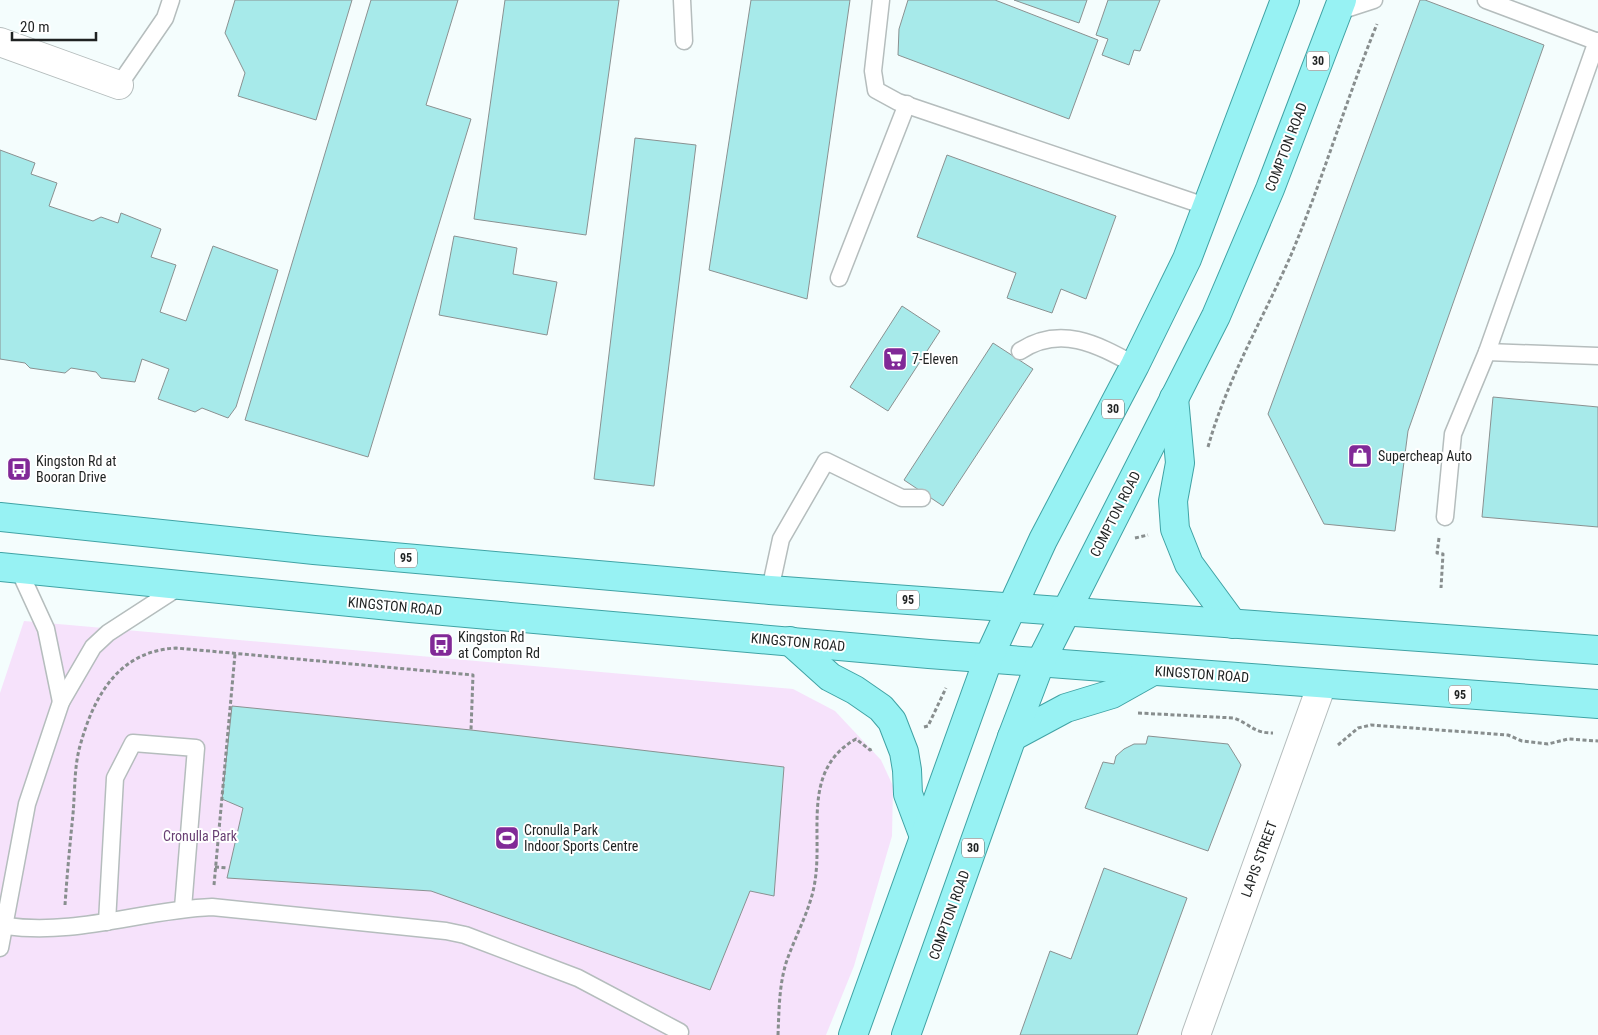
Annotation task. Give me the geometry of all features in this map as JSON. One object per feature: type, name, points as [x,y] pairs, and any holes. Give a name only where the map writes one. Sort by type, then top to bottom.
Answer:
[{"type":"main road","name":"30","points":[[853,1035],[923,834],[989,657],[1010,608],[1135,365],[1187,259],[1285,0]]},
{"type":"main road","name":"COMPTON ROAD","points":[[906,1035],[1041,661],[1216,316],[1270,189],[1340,6]]},
{"type":"main road","points":[[1174,398],[1180,463],[1173,501],[1175,529],[1189,564],[1234,624]]},
{"type":"main road","name":"95","points":[[0,517],[324,551],[770,590],[1598,650]]},
{"type":"main road","name":"KINGSTON ROAD","points":[[9,568],[410,608],[790,641],[1322,684],[1598,704]]},
{"type":"main road","points":[[790,641],[830,678],[855,690],[881,708],[892,720],[904,752],[908,794],[923,834]]},
{"type":"main road","points":[[1012,737],[1066,708],[1112,694],[1152,670]]},
{"type":"street","points":[[0,42],[118,85]]},
{"type":"street","name":"LAPIS STREET","points":[[1196,1035],[1322,684]]},
{"type":"lane","points":[[118,85],[165,18],[171,0]]},
{"type":"lane","points":[[682,0],[684,41]]},
{"type":"lane","points":[[881,0],[872,71],[876,90],[907,104],[1208,207]]},
{"type":"lane","points":[[1340,6],[1374,0]]},
{"type":"lane","points":[[1445,518],[1453,434],[1487,352],[1597,42],[1486,0]]},
{"type":"lane","points":[[839,278],[907,104]]},
{"type":"lane","points":[[1020,351],[1037,342],[1070,338],[1094,344],[1135,365]]},
{"type":"lane","points":[[1487,352],[1598,356]]},
{"type":"lane","points":[[770,590],[781,539],[826,461],[902,498],[922,498]]},
{"type":"lane","points":[[9,568],[46,629],[61,702]]},
{"type":"lane","points":[[0,948],[6,926],[27,804],[61,702],[93,647],[108,633],[182,585]]},
{"type":"lane","points":[[107,922],[115,778],[133,743],[196,748],[183,908]]},
{"type":"lane","points":[[6,926],[38,929],[62,928],[183,908],[212,907],[446,931],[465,936],[578,978],[680,1032]]},
{"type":"path","points":[[1206,456],[1218,409],[1290,256],[1380,17]]},
{"type":"path","points":[[1441,588],[1442,554],[1437,553],[1437,544],[1445,518]]},
{"type":"path","points":[[1132,544],[1135,537],[1153,534]]},
{"type":"path","points":[[62,928],[79,747],[97,700],[115,673],[141,656],[159,649],[176,648],[473,675],[470,730]]},
{"type":"path","points":[[212,907],[235,654]]},
{"type":"path","points":[[922,728],[928,726],[950,680]]},
{"type":"path","points":[[1128,712],[1234,718],[1246,722],[1259,733],[1273,733]]},
{"type":"path","points":[[1338,745],[1358,728],[1371,725],[1508,735],[1522,741],[1548,744],[1568,739],[1598,741]]},
{"type":"path","points":[[778,1035],[781,989],[786,965],[816,880],[815,818],[824,776],[834,758],[846,744],[856,738],[870,750],[876,749]]},
{"type":"path","points":[[215,867],[228,868]]},
{"type":"green space","name":"Cronulla Park","points":[[24,621],[793,689],[835,711],[881,760],[893,786],[892,836],[854,966],[826,1035],[0,1035],[0,693]]},
{"type":"building","points":[[235,0],[352,0],[316,120],[238,96],[245,73],[225,33]]},
{"type":"building","points":[[371,0],[458,0],[426,105],[471,119],[368,457],[245,420]]},
{"type":"building","points":[[505,0],[619,0],[586,235],[474,219]]},
{"type":"building","points":[[751,0],[850,0],[807,299],[709,270]]},
{"type":"building","points":[[908,0],[995,0],[1098,40],[1069,119],[898,55],[899,29]]},
{"type":"building","points":[[1014,0],[1087,0],[1079,23]]},
{"type":"building","points":[[1108,0],[1160,0],[1140,51],[1134,50],[1129,65],[1102,55],[1108,39],[1096,35]]},
{"type":"building","points":[[1420,0],[1425,0],[1544,45],[1408,431],[1395,531],[1324,524],[1268,414]]},
{"type":"building","points":[[635,138],[696,145],[654,486],[594,479]]},
{"type":"building","points":[[0,150],[35,163],[31,174],[57,183],[49,206],[93,221],[101,217],[118,223],[121,213],[161,229],[151,257],[176,265],[160,312],[186,321],[213,246],[278,270],[236,407],[228,418],[202,408],[195,412],[158,399],[169,369],[142,359],[135,382],[101,378],[96,372],[71,368],[65,373],[30,368],[25,363],[0,359]]},
{"type":"building","points":[[947,155],[1116,216],[1086,299],[1061,289],[1052,313],[1007,298],[1016,273],[917,237]]},
{"type":"building","points":[[454,236],[517,248],[513,274],[557,282],[547,335],[439,315]]},
{"type":"building","name":"7-Eleven","points":[[902,306],[940,331],[888,411],[850,387]]},
{"type":"building","points":[[993,343],[1033,369],[943,506],[904,480]]},
{"type":"building","points":[[1493,397],[1598,407],[1598,527],[1482,517]]},
{"type":"building","name":"Cronulla Park Indoor Sports Centre","points":[[232,706],[471,730],[784,767],[774,896],[750,891],[710,990],[431,891],[227,878],[243,808],[222,799]]},
{"type":"building","points":[[1148,736],[1228,744],[1241,765],[1208,851],[1085,808],[1103,762],[1114,764],[1116,756],[1124,749],[1134,744],[1146,744]]},
{"type":"building","points":[[1104,868],[1187,898],[1137,1035],[1020,1035],[1050,951],[1071,959]]},
{"type":"place","name":"7-Eleven","points":[[895,359]]},
{"type":"place","name":"Supercheap Auto","points":[[1360,456]]},
{"type":"place","name":"Kingston Rd at Booran Drive","points":[[19,469]]},
{"type":"place","name":"Kingston Rd at Compton Rd","points":[[441,645]]},
{"type":"place","name":"Cronulla Park Indoor Sports Centre","points":[[507,838]]}]
